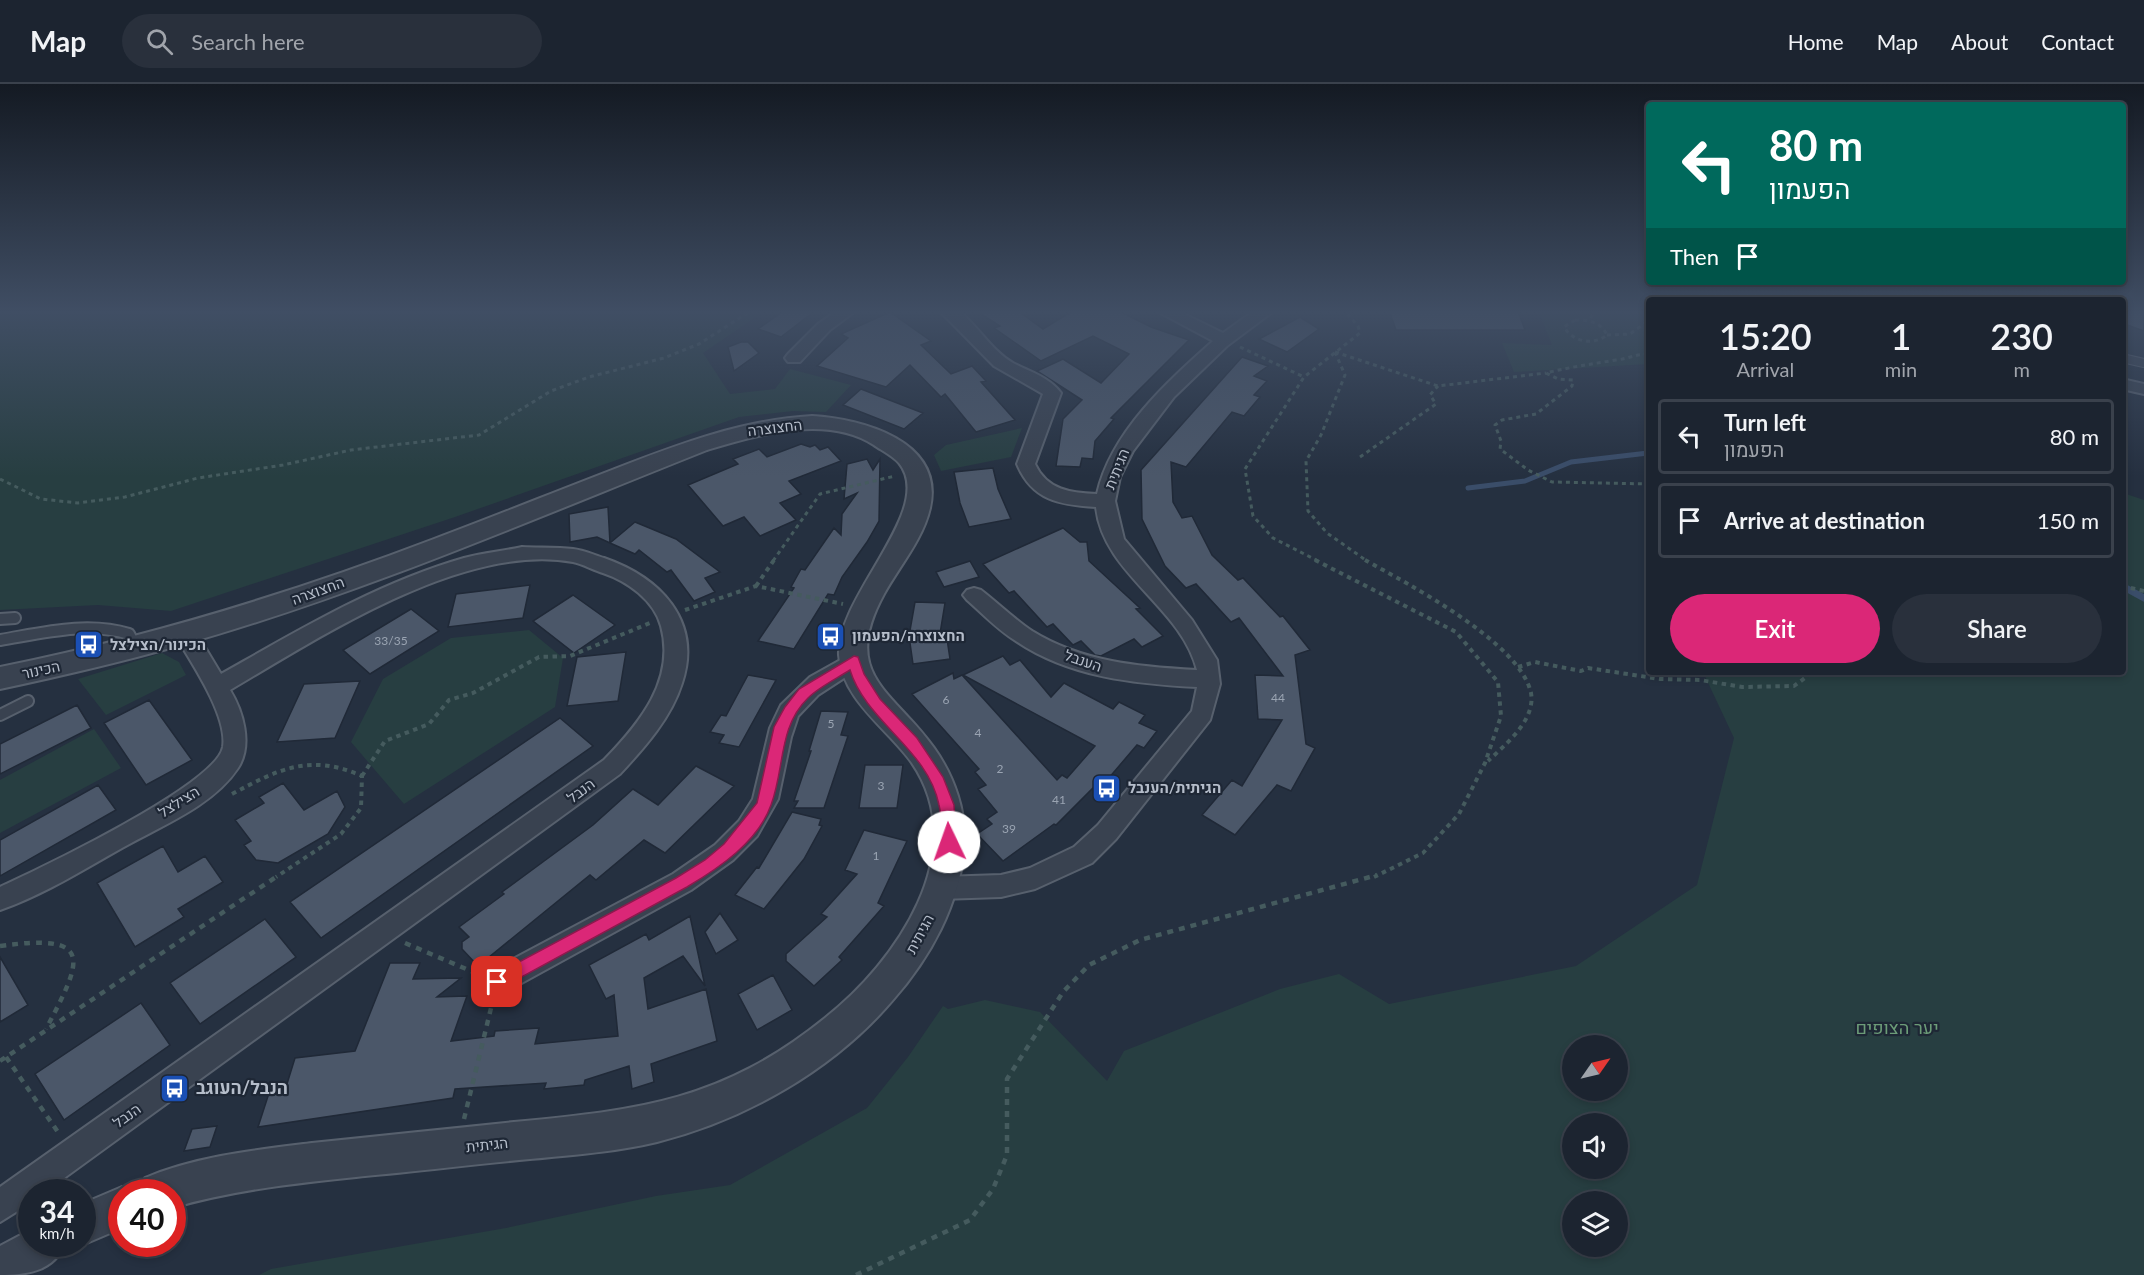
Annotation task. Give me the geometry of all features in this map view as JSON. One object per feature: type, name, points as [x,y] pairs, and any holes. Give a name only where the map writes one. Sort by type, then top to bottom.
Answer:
[{"type":"street","points":[[1004,366],[1014,373],[1047,387],[1052,393],[1026,464],[1037,485],[1047,492],[1081,500],[1105,501]]},
{"type":"street","name":"הגיתית","points":[[186,1185],[292,1165],[636,1127],[673,1119],[745,1091],[812,1050],[842,1027],[885,986],[906,960],[920,937],[942,888],[1001,886],[1035,878],[1083,855],[1107,832],[1202,714],[1210,671],[1203,654],[1192,636],[1115,541],[1108,523],[1105,501],[1118,460],[1129,439],[1198,366]]},
{"type":"street","points":[[2126,385],[2144,389]]},
{"type":"street","name":"החצוצרה","points":[[186,635],[271,609],[699,445],[748,430],[801,423],[855,428],[896,447],[920,478],[922,500],[916,517],[861,608],[855,621],[851,640],[858,675],[875,703],[912,742],[938,782],[947,805],[949,842],[942,888]]},
{"type":"street","name":"הנבל","points":[[0,1206],[587,787],[632,747],[656,713],[674,672],[674,632],[668,616],[651,592],[609,566],[584,558],[525,554],[492,558],[455,567],[390,592],[217,687]]},
{"type":"street","name":"הענבל","points":[[974,596],[1025,636],[1076,660],[1137,676],[1209,679]]},
{"type":"street","name":"הכינור","points":[[0,678],[186,635]]},
{"type":"street","name":"הצילצל","points":[[0,899],[53,874],[186,800],[210,782],[229,762],[235,746],[227,704],[186,635]]},
{"type":"street","points":[[497,982],[682,882],[710,865],[730,848],[751,825],[764,804],[781,727],[790,710],[804,693],[854,661]]},
{"type":"street","points":[[0,1268],[20,1257]]},
{"type":"lane","points":[[0,619],[15,618]]},
{"type":"lane","points":[[0,640],[54,633],[119,630],[129,634],[136,648]]},
{"type":"lane","points":[[0,715],[28,701]]},
{"type":"path","points":[[0,479],[40,499],[78,503],[125,497],[198,478],[283,465],[351,450],[479,435],[551,391],[589,377],[633,366]]},
{"type":"path","points":[[1280,366],[1304,377]]},
{"type":"path","points":[[856,1275],[970,1220],[982,1205],[993,1189],[1007,1155],[1007,1079],[1063,992],[1089,965],[1140,939],[1372,878],[1423,853],[1460,814],[1485,763],[1501,716],[1498,682],[1456,632],[1272,538],[1253,516],[1245,469],[1304,377],[1318,366]]},
{"type":"path","points":[[1341,366],[1345,375],[1321,435],[1306,461],[1308,511],[1327,533],[1350,551],[1464,617],[1518,667],[1531,694],[1527,716],[1513,737],[1485,763]]},
{"type":"path","points":[[1376,366],[1438,386],[1546,373],[1577,366]]},
{"type":"path","points":[[1546,373],[1558,379],[1573,380],[1572,386],[1536,414],[1502,420],[1495,425],[1502,441],[1500,449],[1528,470],[1552,482],[1646,484]]},
{"type":"path","points":[[1360,457],[1379,446],[1417,413],[1436,404],[1430,395],[1438,386]]},
{"type":"path","points":[[756,586],[820,494],[916,471]]},
{"type":"path","points":[[0,1060],[341,834],[361,808],[362,776],[385,741],[429,724],[449,700],[473,693],[539,657],[570,656],[668,616],[756,586],[861,608]]},
{"type":"path","points":[[2126,587],[2144,591]]},
{"type":"path","points":[[1518,667],[1535,662],[1581,671],[1588,668],[1660,680],[1700,680],[1742,687],[1794,686],[1809,675]]},
{"type":"path","points":[[222,799],[282,768],[320,762],[344,766],[362,776]]},
{"type":"path","points":[[382,933],[497,982],[456,1148]]},
{"type":"path","points":[[0,946],[52,940],[65,943],[74,952],[75,965],[66,991],[45,1031]]},
{"type":"path","points":[[6,1057],[74,1154]]},
{"type":"green space","points":[[0,366],[711,366],[730,394],[775,389],[790,369],[851,385],[826,412],[793,411],[739,417],[455,517],[171,611],[98,605],[0,610]]},
{"type":"green space","points":[[1511,366],[1622,366],[1514,372]]},
{"type":"green space","points":[[1022,428],[1011,457],[941,471],[934,455],[946,445]]},
{"type":"green space","name":"יער הצופים","points":[[2126,494],[2144,500],[2144,1275],[259,1275],[271,1269],[506,1228],[656,1196],[730,1185],[867,1108],[908,1057],[943,1006],[948,1009],[985,1000],[1040,1012],[1107,1081],[1124,1051],[1280,989],[1339,974],[1389,1004],[1576,966],[1697,885],[1734,738],[1704,675],[2126,675]]},
{"type":"green space","points":[[529,630],[563,658],[555,707],[404,804],[351,742],[383,679],[451,638]]},
{"type":"green space","points":[[162,653],[179,662],[186,675],[106,715],[78,679]]},
{"type":"green space","points":[[94,729],[121,768],[0,833],[0,780]]},
{"type":"building","points":[[733,366],[742,366],[734,371]]},
{"type":"building","points":[[817,366],[909,366],[886,387]]},
{"type":"building","points":[[911,366],[942,366],[951,374],[972,366],[986,381],[981,382],[1015,420],[976,432],[945,394],[941,397]]},
{"type":"building","points":[[1049,366],[1073,366],[1101,383],[1118,366],[1163,366],[1111,418],[1114,419],[1095,441],[1093,459],[1082,458],[1080,467],[1056,466],[1063,419],[1082,400],[1037,371]]},
{"type":"building","points":[[1234,366],[1268,366],[1254,376],[1267,381],[1254,395],[1260,397],[1244,416],[1232,412],[1186,467],[1171,462],[1173,502],[1182,518],[1192,516],[1212,555],[1238,580],[1243,578],[1280,617],[1283,616],[1310,650],[1295,655],[1306,744],[1315,748],[1291,791],[1277,785],[1235,835],[1202,815],[1232,780],[1242,786],[1282,720],[1258,719],[1255,675],[1283,676],[1239,618],[1231,622],[1196,584],[1186,588],[1165,566],[1142,519],[1141,470]]},
{"type":"building","points":[[861,389],[923,413],[904,429],[843,405]]},
{"type":"building","points":[[801,444],[810,447],[815,445],[820,450],[828,447],[841,461],[789,481],[801,494],[780,503],[796,520],[760,536],[744,517],[723,526],[688,485],[738,464],[733,459],[759,449],[767,457]]},
{"type":"building","points":[[867,459],[873,470],[880,459],[879,521],[867,542],[842,577],[834,595],[828,594],[794,649],[758,641],[794,588],[791,587],[801,569],[805,570],[834,528],[841,535],[842,514],[857,493],[844,499],[847,464]]},
{"type":"building","points":[[993,468],[998,489],[1011,519],[969,527],[960,503],[954,472]]},
{"type":"building","points":[[608,507],[610,543],[597,537],[570,542],[569,514]]},
{"type":"building","points":[[635,522],[676,539],[720,572],[705,578],[715,592],[694,601],[671,570],[667,572],[639,550],[635,554],[610,543]]},
{"type":"building","points":[[1063,528],[1080,542],[1087,542],[1089,561],[1140,608],[1136,609],[1163,636],[1142,647],[1134,639],[1101,656],[1095,655],[1081,641],[1073,645],[1053,624],[1047,627],[1014,591],[1009,593],[983,564]]},
{"type":"building","points":[[970,561],[979,577],[944,587],[936,572]]},
{"type":"building","points":[[530,585],[523,618],[448,627],[456,594]]},
{"type":"building","points":[[573,595],[615,625],[574,653],[533,621]]},
{"type":"building","points":[[915,602],[945,603],[939,640],[947,639],[950,659],[913,664],[909,636]]},
{"type":"building","points":[[411,609],[439,631],[370,674],[343,650]]},
{"type":"building","points":[[626,652],[618,701],[567,706],[577,657]]},
{"type":"building","points":[[1003,656],[1010,665],[1020,660],[1051,697],[1064,683],[1113,709],[1119,702],[1145,715],[1139,723],[1157,731],[1144,748],[1137,745],[1102,786],[1097,784],[1056,825],[1054,824],[1003,861],[977,834],[992,824],[987,819],[997,812],[978,789],[986,785],[975,772],[979,769],[912,694],[953,673],[954,679],[962,675],[1057,780],[1062,775],[1067,778],[1095,746],[963,675]]},
{"type":"building","points":[[748,675],[776,680],[739,747],[719,743],[724,735],[710,732],[721,715],[726,716]]},
{"type":"building","points":[[360,681],[335,738],[277,742],[304,684]]},
{"type":"building","points":[[149,700],[192,760],[146,785],[104,723]]},
{"type":"building","points":[[77,705],[91,728],[0,774],[0,744]]},
{"type":"building","points":[[821,711],[848,712],[841,735],[848,736],[824,808],[794,808],[798,801],[794,801],[811,751],[809,751]]},
{"type":"building","points":[[560,718],[593,746],[321,938],[290,902]]},
{"type":"building","points":[[865,765],[903,765],[897,808],[859,808]]},
{"type":"building","points":[[696,766],[734,786],[665,853],[644,840],[596,880],[590,875],[478,966],[462,949],[462,942],[469,937],[459,927],[504,894],[502,892],[593,825],[633,789],[658,805]]},
{"type":"building","points":[[283,783],[304,810],[337,791],[345,807],[328,834],[278,863],[256,860],[244,845],[251,841],[235,820],[264,803],[259,797]]},
{"type":"building","points":[[98,785],[116,810],[0,876],[0,840]]},
{"type":"building","points":[[792,812],[821,819],[819,825],[822,826],[804,859],[764,909],[735,895],[757,867],[759,868]]},
{"type":"building","points":[[864,830],[907,841],[878,903],[884,906],[839,957],[842,960],[814,986],[786,961],[786,954],[827,917],[821,914],[857,874],[845,870]]},
{"type":"building","points":[[163,846],[178,872],[205,856],[223,882],[178,909],[184,917],[135,947],[97,883]]},
{"type":"building","points":[[720,913],[738,940],[716,954],[705,932]]},
{"type":"building","points":[[690,916],[705,986],[683,956],[644,978],[648,1009],[706,989],[717,1041],[651,1064],[654,1082],[632,1089],[629,1066],[585,1080],[584,1085],[544,1089],[546,1083],[455,1089],[453,1098],[258,1127],[270,1090],[286,1087],[295,1058],[355,1051],[390,963],[420,963],[413,979],[461,978],[437,997],[467,996],[451,1041],[494,1036],[495,1031],[539,1028],[535,1044],[618,1036],[614,995],[606,999],[589,965],[646,934],[649,940]]},
{"type":"building","points":[[265,919],[296,957],[200,1024],[170,983]]},
{"type":"building","points":[[0,957],[28,1005],[0,1022]]},
{"type":"building","points":[[773,975],[792,1010],[757,1030],[738,994]]},
{"type":"building","points":[[141,1003],[170,1045],[64,1120],[35,1074]]},
{"type":"building","points":[[217,1126],[210,1147],[184,1151],[192,1129]]},
{"type":"waterway","points":[[1468,488],[1525,481],[1571,462],[1646,453]]},
{"type":"waterway","points":[[2126,588],[2144,598]]},
{"type":"place","name":"החצוצרה/הפעמון","points":[[831,636]]},
{"type":"place","name":"הכינור/הצילצל","points":[[89,645]]},
{"type":"place","name":"הגיתית/הענבל","points":[[1107,788]]},
{"type":"place","name":"הנבל/העוגב","points":[[175,1088]]},
{"type":"route","points":[[497,982],[682,882],[710,865],[730,848],[751,825],[764,804],[771,784],[781,727],[790,710],[804,693],[854,661],[858,675],[875,703],[912,742],[938,782],[947,805],[949,842]]}]
